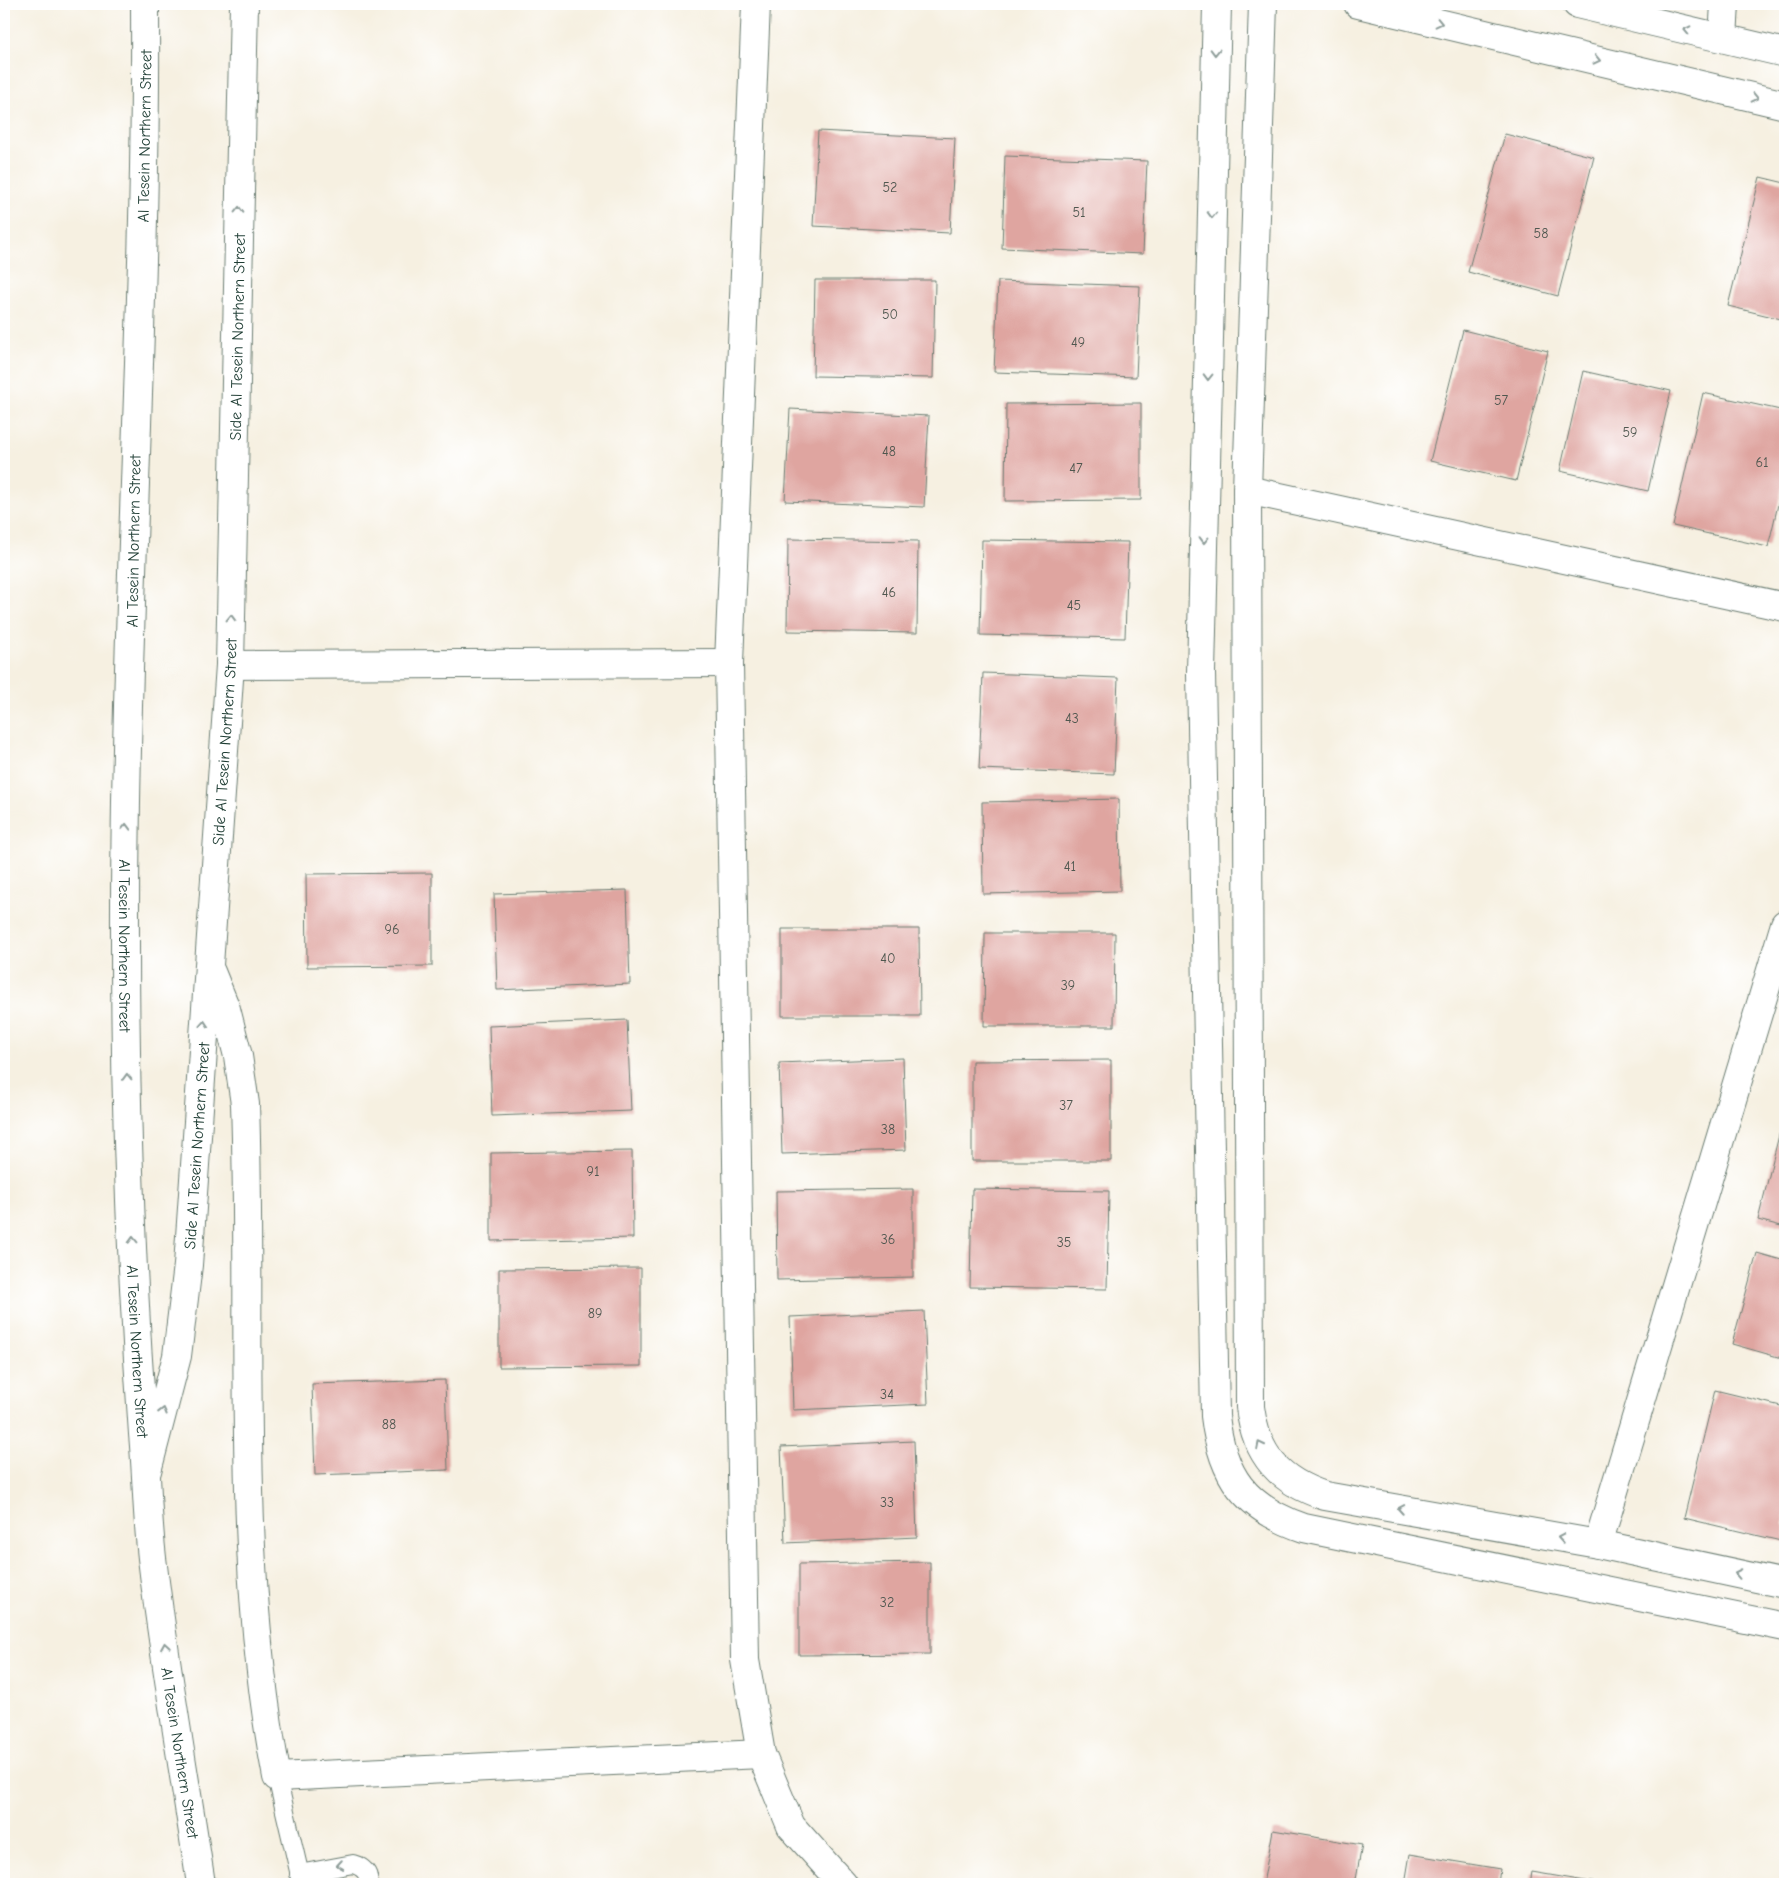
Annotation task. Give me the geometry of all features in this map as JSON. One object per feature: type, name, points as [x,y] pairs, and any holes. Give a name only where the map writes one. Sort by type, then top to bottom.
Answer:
[{"type":"street","name":"Al Tesein Northern Street","points":[[145,4],[146,119],[133,504],[125,937],[126,1041],[133,1266],[152,1562],[201,1884]]},
{"type":"street","name":"Side Al Tesein Northern Street","points":[[146,1475],[177,1356],[188,1265],[230,666],[244,4]]},
{"type":"street","points":[[756,4],[729,663],[745,1660],[761,1754],[791,1826],[843,1884]]},
{"type":"street","points":[[1217,4],[1201,673],[1215,1416],[1218,1440],[1225,1463],[1237,1484],[1253,1502],[1268,1513],[1304,1528],[1785,1627]]},
{"type":"street","points":[[1262,4],[1247,490],[1250,1397],[1252,1424],[1257,1440],[1266,1456],[1291,1481],[1307,1490],[1325,1496],[1598,1544],[1785,1584]]},
{"type":"street","points":[[1358,4],[1785,105]]},
{"type":"street","points":[[1577,4],[1785,53]]},
{"type":"street","points":[[1723,38],[1725,4]]},
{"type":"street","points":[[1247,490],[1785,607]]},
{"type":"street","points":[[230,666],[729,663]]},
{"type":"street","points":[[1598,1544],[1785,924]]},
{"type":"street","points":[[208,964],[226,1009],[238,1056],[245,1104],[250,1517],[253,1584],[260,1670],[277,1777],[761,1754]]},
{"type":"lane","points":[[277,1777],[300,1879],[353,1864],[361,1866],[367,1873],[368,1884]]},
{"type":"building","points":[[818,131],[955,138],[950,233],[813,226]]},
{"type":"building","points":[[1505,134],[1594,157],[1558,296],[1468,272]]},
{"type":"building","points":[[1005,156],[1147,161],[1143,254],[1002,248]]},
{"type":"building","points":[[1760,177],[1785,183],[1785,320],[1728,306]]},
{"type":"building","points":[[815,280],[935,280],[933,378],[813,376]]},
{"type":"building","points":[[998,281],[1140,286],[1136,377],[994,372]]},
{"type":"building","points":[[1463,330],[1548,351],[1516,481],[1430,461]]},
{"type":"building","points":[[1583,371],[1671,391],[1648,491],[1560,471]]},
{"type":"building","points":[[1703,393],[1785,411],[1785,475],[1768,547],[1673,526]]},
{"type":"building","points":[[1141,403],[1141,500],[1005,501],[1006,404]]},
{"type":"building","points":[[790,409],[929,416],[924,507],[785,501]]},
{"type":"building","points":[[788,539],[918,541],[917,633],[787,631]]},
{"type":"building","points":[[982,540],[1128,542],[1125,638],[980,635]]},
{"type":"building","points":[[983,673],[1118,678],[1114,774],[979,769]]},
{"type":"building","points":[[1119,799],[1120,891],[983,894],[982,802]]},
{"type":"building","points":[[432,873],[432,966],[307,967],[306,874]]},
{"type":"building","points":[[627,890],[630,984],[497,990],[494,894]]},
{"type":"building","points":[[782,929],[919,929],[920,1016],[782,1016]]},
{"type":"building","points":[[985,933],[1115,933],[1114,1026],[984,1026]]},
{"type":"building","points":[[627,1020],[631,1111],[492,1116],[489,1026]]},
{"type":"building","points":[[903,1058],[906,1150],[782,1154],[779,1063]]},
{"type":"building","points":[[1111,1060],[1111,1161],[972,1161],[972,1061]]},
{"type":"building","points":[[1781,1127],[1785,1128],[1785,1227],[1758,1220]]},
{"type":"building","points":[[632,1151],[633,1238],[491,1241],[491,1153]]},
{"type":"building","points":[[913,1189],[913,1277],[777,1280],[776,1191]]},
{"type":"building","points":[[972,1189],[1109,1191],[1107,1289],[970,1287]]},
{"type":"building","points":[[1757,1253],[1785,1261],[1785,1359],[1732,1344]]},
{"type":"building","points":[[641,1268],[641,1366],[499,1367],[499,1269]]},
{"type":"building","points":[[924,1311],[928,1404],[793,1410],[790,1317]]},
{"type":"building","points":[[445,1380],[448,1470],[315,1475],[312,1384]]},
{"type":"building","points":[[1715,1390],[1785,1407],[1785,1542],[1684,1518]]},
{"type":"building","points":[[914,1441],[917,1537],[785,1543],[781,1447]]},
{"type":"building","points":[[930,1562],[930,1654],[799,1655],[799,1564]]},
{"type":"building","points":[[1273,1830],[1362,1845],[1355,1884],[1263,1884]]},
{"type":"building","points":[[1410,1854],[1500,1869],[1498,1884],[1405,1884]]},
{"type":"building","points":[[1532,1872],[1597,1883],[1597,1884],[1530,1884]]}]
